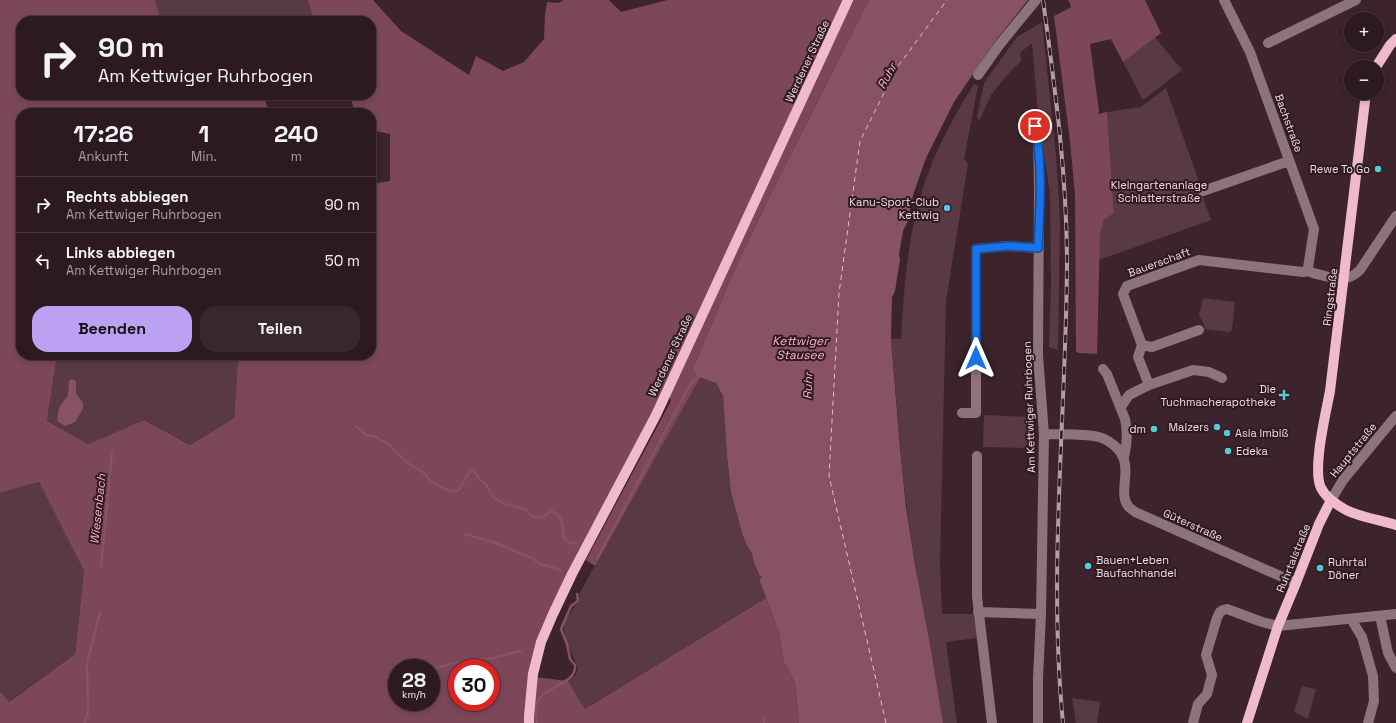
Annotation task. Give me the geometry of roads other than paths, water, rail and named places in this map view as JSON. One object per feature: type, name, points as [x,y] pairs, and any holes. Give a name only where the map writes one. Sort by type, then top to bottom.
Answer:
[{"type":"main road","name":"Werdener Straße","points":[[529,723],[533,674],[541,642],[553,614],[572,574],[656,415],[848,0]]},
{"type":"main road","points":[[1380,60],[1390,45],[1396,39]]},
{"type":"main road","name":"Ringstraße","points":[[1331,500],[1321,488],[1318,473],[1322,436],[1330,391],[1365,100]]},
{"type":"main road","points":[[1331,500],[1348,511],[1396,525]]},
{"type":"main road","name":"Ruhrtalstraße","points":[[1247,723],[1278,626],[1319,524],[1331,500]]},
{"type":"street","points":[[978,75],[1000,44],[1036,0]]},
{"type":"street","name":"Bachstraße","points":[[1224,0],[1250,52],[1314,229],[1308,268],[1309,271]]},
{"type":"street","points":[[1268,43],[1356,0]]},
{"type":"street","name":"Am Kettwiger Ruhrbogen","points":[[1028,125],[1035,126],[1038,141],[1038,356],[1044,434],[1038,723]]},
{"type":"street","points":[[1203,191],[1289,161]]},
{"type":"street","points":[[1309,271],[1344,279],[1354,275],[1360,270],[1396,216]]},
{"type":"street","points":[[962,413],[976,413],[976,249],[1009,246],[1038,248]]},
{"type":"street","name":"Bauerschaft","points":[[1149,385],[1138,357],[1142,345],[1123,294],[1127,286],[1200,260],[1303,272],[1309,271]]},
{"type":"street","points":[[1142,345],[1152,347],[1199,330]]},
{"type":"street","name":"Güterstraße","points":[[1103,369],[1107,374],[1121,407],[1127,426],[1127,446],[1124,457],[1126,467],[1126,500],[1129,507],[1136,512],[1245,562],[1296,583]]},
{"type":"street","points":[[1121,407],[1129,395],[1149,385],[1193,370],[1209,372],[1222,378]]},
{"type":"street","name":"Hauptstraße","points":[[1331,500],[1346,476],[1396,416]]},
{"type":"street","points":[[1044,434],[1098,437],[1113,444],[1124,457]]},
{"type":"street","points":[[977,456],[977,596],[992,723]]},
{"type":"street","points":[[1193,723],[1198,704],[1207,694],[1212,675],[1206,655],[1220,612],[1223,610],[1227,609],[1262,622],[1278,626],[1396,614]]},
{"type":"street","points":[[978,612],[1041,614]]},
{"type":"street","points":[[1380,616],[1388,653],[1396,668]]},
{"type":"street","points":[[1351,619],[1362,637],[1373,676],[1374,701],[1368,723]]},
{"type":"water","name":"Kettwiger Stausee","points":[[869,0],[1028,0],[996,40],[954,102],[926,158],[913,195],[907,223],[903,231],[895,291],[892,297],[891,339],[906,507],[943,723],[799,723],[795,683],[783,660],[779,633],[759,579],[762,578],[746,544],[731,493],[723,396],[716,383],[698,377],[693,368],[734,271],[771,193]]},
{"type":"water","points":[[71,379],[76,381],[76,394],[83,402],[83,409],[75,422],[65,426],[57,421],[59,408],[68,395],[69,381]]},
{"type":"waterway","points":[[597,559],[690,385],[700,376]]},
{"type":"waterway","points":[[356,426],[366,435],[376,437],[388,444],[409,464],[423,472],[430,480],[444,489],[458,491],[468,474],[473,470],[481,481],[486,484],[492,496],[497,500],[505,504],[525,509],[533,517],[541,518],[552,511],[558,515],[560,519],[565,539],[571,543],[577,544]]},
{"type":"waterway","name":"Wiesenbach","points":[[101,568],[112,452]]},
{"type":"waterway","points":[[464,534],[493,542],[532,558],[540,564],[561,570]]},
{"type":"waterway","points":[[537,723],[535,710],[543,695],[570,678],[574,672],[575,665],[570,659],[567,644],[561,629],[571,606],[578,601],[577,594]]},
{"type":"waterway","name":"Wiesenbach","points":[[84,723],[88,714],[87,663],[100,612]]},
{"type":"waterway","points":[[440,667],[472,659],[488,659],[521,651]]},
{"type":"railway","points":[[1043,0],[1060,132],[1065,198],[1067,264],[1057,551],[1059,666],[1063,723]]},
{"type":"place","name":"Rewe To Go","points":[[1378,169]]},
{"type":"place","name":"Kanu-Sport-Club Kettwig","points":[[947,208]]},
{"type":"place","name":"Die Tuchmacherapotheke","points":[[1284,395]]},
{"type":"place","name":"Malzers","points":[[1217,427]]},
{"type":"place","name":"dm","points":[[1154,429]]},
{"type":"place","name":"Asia Imbiß","points":[[1227,433]]},
{"type":"place","name":"Edeka","points":[[1228,451]]},
{"type":"place","name":"Bauen+Leben Baufachhandel","points":[[1088,566]]},
{"type":"place","name":"Ruhrtal Döner","points":[[1320,568]]},
{"type":"water label","name":"Ruhr","points":[[887,76]]},
{"type":"water label","name":"Ruhr","points":[[808,386]]},
{"type":"park label","name":"Kleingartenanlage Schlatterstraße","points":[[1159,191]]}]
